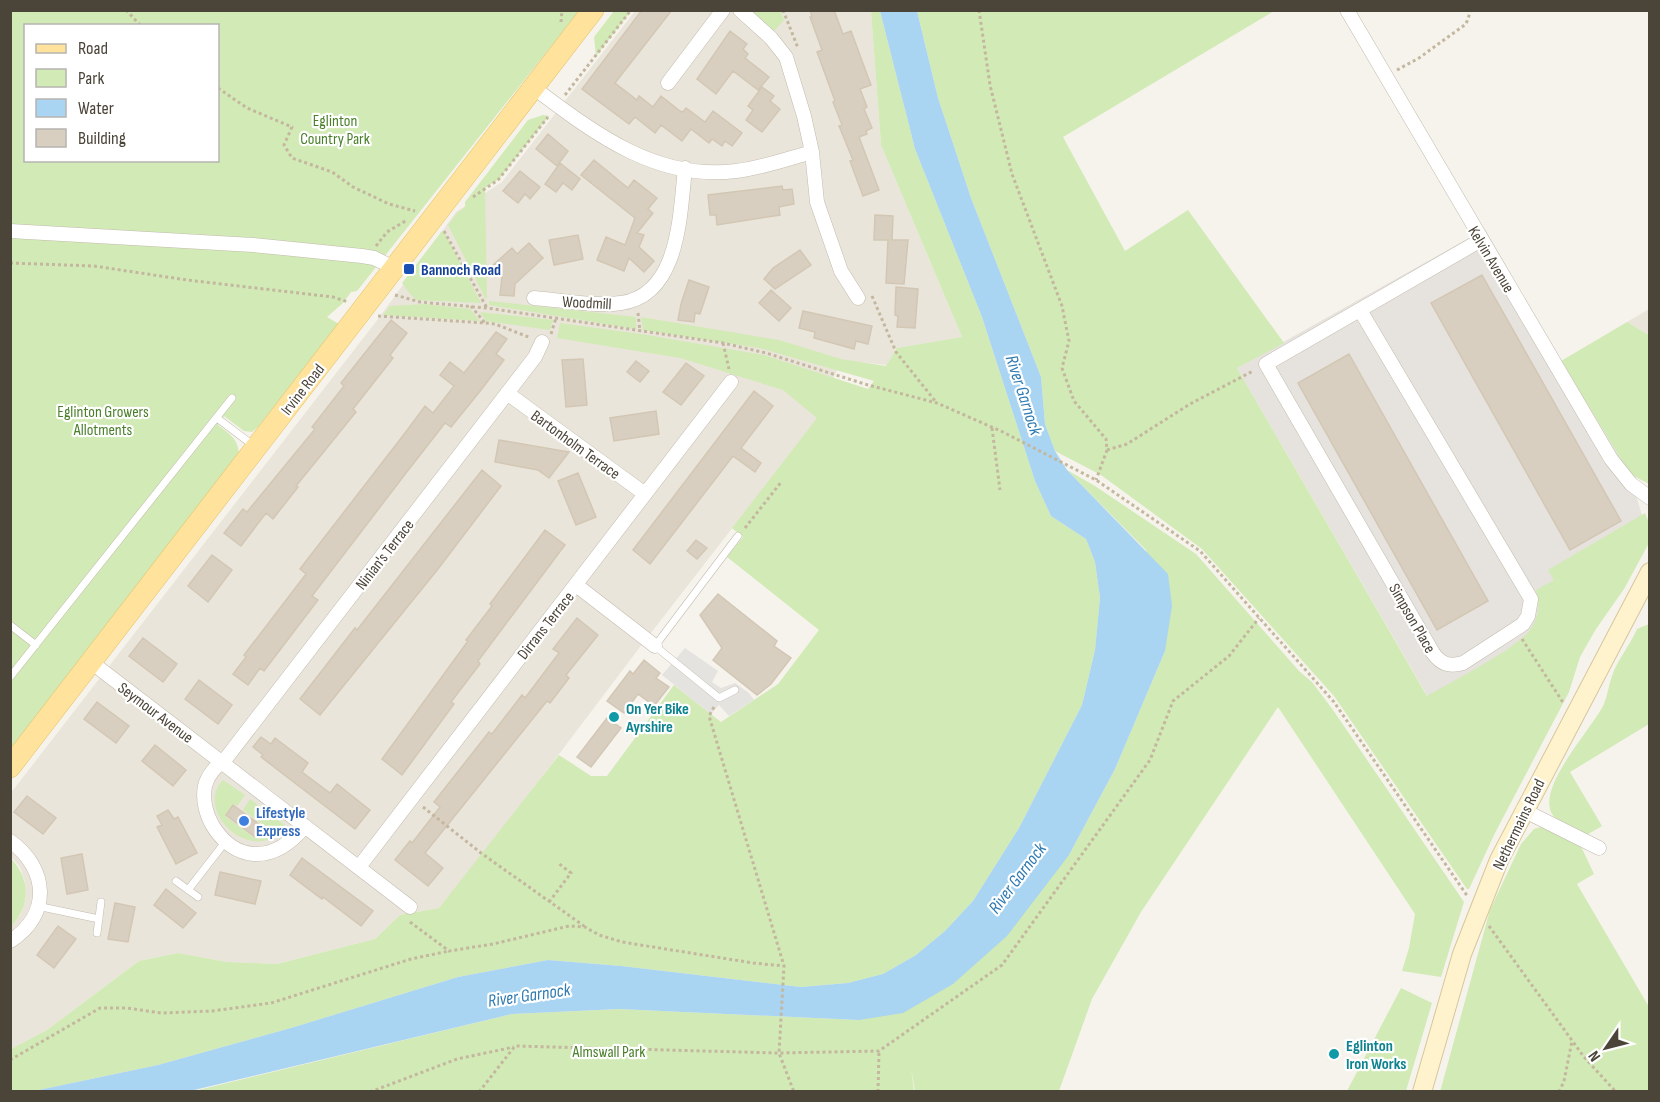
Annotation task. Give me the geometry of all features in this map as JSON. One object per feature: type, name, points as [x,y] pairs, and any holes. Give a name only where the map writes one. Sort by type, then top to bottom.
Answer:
[{"type":"main road","name":"Irvine Road","points":[[10,766],[256,447],[374,302],[394,268],[534,88],[589,12]]},
{"type":"main road","name":"Nethermains Road","points":[[1422,1092],[1462,954],[1499,860],[1523,810],[1573,718],[1645,594],[1650,572]]},
{"type":"street","points":[[668,83],[723,10]]},
{"type":"street","points":[[740,10],[776,43],[786,57],[812,152],[817,202],[841,271],[858,298]]},
{"type":"street","name":"Kelvin Avenue","points":[[1347,10],[1611,459],[1631,484],[1650,498]]},
{"type":"street","points":[[534,88],[575,120],[628,151],[649,160],[707,172],[735,171],[761,167],[812,152]]},
{"type":"street","points":[[637,299],[656,284],[671,258],[677,240],[685,168]]},
{"type":"street","points":[[10,231],[253,245],[362,256],[374,258],[394,268]]},
{"type":"street","points":[[1266,364],[1481,240]]},
{"type":"street","name":"Woodmill","points":[[534,298],[611,304],[637,299]]},
{"type":"street","name":"Simpson Place","points":[[1266,364],[1437,660],[1453,666],[1462,663],[1516,629],[1528,616],[1531,599],[1359,310]]},
{"type":"street","name":"Ninian's Terrace","points":[[222,762],[535,357],[542,342]]},
{"type":"street","name":"Dirrans Terrace","points":[[359,867],[731,382]]},
{"type":"street","name":"Bartonholm Terrace","points":[[507,393],[645,494]]},
{"type":"street","points":[[576,585],[656,646]]},
{"type":"street","name":"Seymour Avenue","points":[[91,662],[410,907]]},
{"type":"street","points":[[222,762],[209,776],[204,798],[216,832],[226,841],[239,850],[253,854],[265,852],[284,846],[305,826]]},
{"type":"street","points":[[1523,810],[1599,849]]},
{"type":"street","points":[[10,841],[33,862],[39,881],[40,900],[33,919],[21,934],[10,941]]},
{"type":"lane","points":[[10,677],[232,398]]},
{"type":"lane","points":[[217,418],[256,447]]},
{"type":"lane","points":[[735,690],[718,698],[656,646],[738,536]]},
{"type":"lane","points":[[10,625],[36,645]]},
{"type":"lane","points":[[188,890],[226,841]]},
{"type":"lane","points":[[176,881],[198,897]]},
{"type":"lane","points":[[97,933],[101,902]]},
{"type":"lane","points":[[38,906],[99,919]]},
{"type":"path","points":[[126,10],[139,24]]},
{"type":"path","points":[[472,198],[499,179],[631,10]]},
{"type":"path","points":[[783,10],[799,52],[786,57]]},
{"type":"path","points":[[979,10],[990,85],[1012,174],[1062,306],[1069,341],[1062,368],[1074,401],[1106,439],[1107,450],[1096,480]]},
{"type":"path","points":[[1384,76],[1419,58],[1448,39],[1466,24],[1471,10]]},
{"type":"path","points":[[219,89],[247,108],[292,127],[284,145],[292,158],[332,171],[353,187],[389,204],[416,211]]},
{"type":"path","points":[[10,263],[94,266],[187,280],[374,302],[399,298],[471,306],[723,343],[766,353],[868,385],[937,403],[1003,432],[1084,473],[1200,551],[1334,702],[1448,869],[1584,1057],[1616,1092]]},
{"type":"path","points":[[858,298],[869,289],[896,352],[937,403]]},
{"type":"path","points":[[637,299],[640,332]]},
{"type":"path","points":[[374,302],[374,315],[495,324],[542,342]]},
{"type":"path","points":[[471,306],[484,323]]},
{"type":"path","points":[[723,343],[731,382]]},
{"type":"path","points":[[1107,450],[1127,444],[1190,404],[1266,364]]},
{"type":"path","points":[[992,428],[1000,490]]},
{"type":"path","points":[[738,536],[782,482]]},
{"type":"path","points":[[370,1092],[457,1059],[515,1046],[779,1053],[879,1051],[1002,965],[1150,760],[1173,700],[1229,656],[1259,618]]},
{"type":"path","points":[[1516,629],[1573,718]]},
{"type":"path","points":[[718,698],[709,716],[784,966],[779,1053],[794,1092]]},
{"type":"path","points":[[412,798],[481,853],[599,935],[622,942],[784,966]]},
{"type":"path","points":[[549,902],[571,873],[558,863]]},
{"type":"path","points":[[410,907],[405,918],[449,951]]},
{"type":"path","points":[[10,1060],[100,1008],[127,1008],[161,1013],[212,1011],[271,1003],[411,959],[493,944],[569,926],[585,927]]},
{"type":"path","points":[[1559,1092],[1564,1081],[1572,1040]]},
{"type":"path","points":[[479,1092],[515,1046]]},
{"type":"path","points":[[878,1092],[879,1051]]},
{"type":"shaded area","points":[[635,11],[871,11],[881,145],[962,337],[898,348],[887,365],[841,360],[817,419],[485,852],[439,908],[400,915],[375,939],[277,964],[227,962],[178,953],[139,961],[47,1030],[11,1049],[11,927],[21,914],[26,898],[25,882],[20,867],[11,857],[10,794],[378,319],[456,212],[502,182]]},
{"type":"shaded area","points":[[1485,229],[1561,361],[1630,474],[1643,519],[1596,601],[1431,702],[1237,368]]},
{"type":"shaded area","points":[[1649,309],[1649,335],[1627,322]]},
{"type":"shaded area","points":[[685,648],[718,671],[712,682],[721,688],[735,683],[749,693],[754,700],[729,716],[719,705],[711,714],[662,675]]},
{"type":"green space","points":[[11,11],[579,11],[357,291],[351,292],[343,303],[327,317],[339,324],[258,427],[252,432],[244,431],[224,416],[218,425],[230,434],[239,454],[11,750]]},
{"type":"green space","points":[[614,11],[631,11],[596,56],[594,37]]},
{"type":"green space","points":[[752,11],[781,11],[784,20],[773,32]]},
{"type":"green space","points":[[871,11],[880,11],[915,149],[982,317],[1035,481],[1051,516],[1086,539],[1095,562],[1100,598],[1095,650],[1082,705],[1019,828],[973,901],[945,931],[916,955],[883,974],[848,983],[801,987],[548,960],[458,977],[291,1028],[158,1065],[34,1091],[11,1092],[11,1049],[47,1030],[139,961],[178,953],[227,962],[277,964],[375,939],[400,915],[439,908],[559,755],[591,776],[607,776],[674,685],[721,722],[778,684],[819,630],[727,557],[743,537],[732,528],[817,418],[783,390],[680,358],[557,338],[560,323],[641,334],[764,355],[868,389],[874,381],[759,348],[643,330],[641,317],[779,340],[841,359],[886,366],[897,348],[962,337],[881,145]]},
{"type":"green space","points":[[917,11],[1274,11],[1063,137],[1125,251],[1188,210],[1284,343],[1237,368],[1427,696],[1497,656],[1530,630],[1538,611],[1536,590],[1554,580],[1548,570],[1645,513],[1649,523],[1649,543],[1624,589],[1580,657],[1569,692],[1495,833],[1469,889],[1334,696],[1202,549],[1101,475],[1055,451],[1045,424],[1041,377],[971,198],[938,98]]},
{"type":"green space","points":[[543,115],[549,116],[499,179],[485,188],[487,299],[448,225],[465,207],[465,202],[528,120]]},
{"type":"green space","points":[[442,231],[481,303],[417,300],[402,283]]},
{"type":"green space","points":[[489,301],[636,317],[636,329],[489,305]]},
{"type":"green space","points":[[425,304],[470,309],[480,321],[383,315],[390,306]]},
{"type":"green space","points":[[480,312],[553,320],[550,330],[486,321]]},
{"type":"green space","points":[[1627,322],[1649,335],[1649,484],[1630,474],[1561,361]]},
{"type":"green space","name":"Almswall Park","points":[[1067,470],[1095,486],[1196,554],[1299,671],[1312,682],[1333,710],[1464,902],[1441,977],[1402,971],[1415,914],[1278,707],[1141,912],[1092,999],[1059,1091],[915,1091],[911,1068],[914,1091],[190,1092],[512,1014],[619,1009],[859,1020],[1069,855],[1115,769],[1165,651],[1146,550]]},
{"type":"green space","points":[[1649,624],[1649,724],[1570,772],[1602,826],[1585,836],[1553,816],[1549,800],[1559,772],[1604,704],[1615,668],[1637,629]]},
{"type":"green space","points":[[223,780],[245,795],[237,806],[233,804],[225,816],[256,839],[266,827],[243,810],[250,799],[285,825],[286,830],[271,839],[256,841],[242,837],[229,829],[220,818],[215,805],[216,792]]},
{"type":"green space","points":[[1541,827],[1578,840],[1594,874],[1577,884],[1649,1007],[1649,1091],[1440,1092],[1490,910],[1521,844],[1534,829]]},
{"type":"green space","points":[[10,857],[22,874],[26,892],[22,910],[11,927]]},
{"type":"green space","points":[[1401,988],[1432,1003],[1406,1091],[1347,1091]]},
{"type":"water","name":"River Garnock","points":[[880,11],[917,11],[938,98],[971,198],[1041,377],[1045,424],[1055,451],[1067,470],[1168,574],[1172,606],[1165,651],[1115,769],[1069,855],[1007,936],[953,984],[903,1013],[859,1020],[619,1009],[512,1014],[190,1091],[34,1091],[158,1065],[291,1028],[458,977],[548,960],[801,987],[848,983],[883,974],[916,955],[945,931],[973,901],[1019,828],[1082,705],[1095,650],[1100,598],[1095,562],[1086,539],[1051,516],[1035,481],[982,317],[915,149]]},
{"type":"building","points":[[642,10],[672,10],[615,83],[637,100],[639,96],[653,107],[661,96],[680,111],[683,112],[686,108],[705,122],[713,111],[742,133],[732,146],[725,141],[722,146],[712,139],[709,143],[691,129],[682,141],[661,125],[655,133],[635,117],[629,124],[582,89]]},
{"type":"building","points":[[810,10],[834,10],[843,34],[851,31],[871,85],[860,89],[867,107],[864,109],[872,128],[866,131],[867,134],[859,137],[879,190],[863,196],[850,161],[853,160],[839,126],[842,125],[833,102],[835,101],[817,52],[822,50],[810,17],[812,17]]},
{"type":"building","points":[[730,31],[747,44],[743,49],[748,54],[745,58],[769,77],[758,90],[733,71],[716,94],[697,79]]},
{"type":"building","points":[[762,87],[774,96],[770,101],[780,109],[762,132],[746,120],[753,110],[748,106]]},
{"type":"building","points":[[548,134],[568,151],[557,166],[536,149]]},
{"type":"building","points":[[594,160],[628,188],[634,180],[657,198],[648,209],[653,213],[637,233],[644,235],[639,247],[654,261],[644,272],[629,258],[624,271],[597,260],[606,237],[625,245],[635,218],[581,175]]},
{"type":"building","points":[[560,163],[580,179],[572,190],[563,183],[556,192],[545,184]]},
{"type":"building","points":[[520,171],[540,187],[530,199],[525,194],[518,203],[503,191]]},
{"type":"building","points":[[782,186],[783,190],[792,189],[794,204],[779,207],[780,215],[717,225],[716,215],[710,215],[708,195]]},
{"type":"building","points":[[875,215],[893,216],[892,240],[908,240],[904,284],[886,283],[888,240],[874,240]]},
{"type":"building","points":[[578,235],[583,259],[554,265],[549,240]]},
{"type":"building","points":[[529,243],[543,258],[515,284],[514,296],[500,295],[502,276],[492,266],[512,248],[517,254]]},
{"type":"building","points":[[800,250],[811,265],[775,289],[764,279],[773,268]]},
{"type":"building","points":[[1482,275],[1621,521],[1570,550],[1431,303]]},
{"type":"building","points":[[689,280],[709,287],[700,314],[695,313],[694,322],[678,320]]},
{"type":"building","points":[[896,287],[918,289],[915,328],[897,327]]},
{"type":"building","points":[[771,290],[791,308],[779,321],[759,303]]},
{"type":"building","points":[[803,311],[872,326],[868,344],[856,341],[854,349],[814,338],[815,332],[799,328]]},
{"type":"building","points":[[391,320],[407,333],[390,355],[393,358],[353,409],[356,412],[296,486],[298,487],[273,519],[266,513],[241,546],[224,533],[243,509],[247,512],[315,429],[312,427],[344,386],[341,383]]},
{"type":"building","points":[[496,332],[507,339],[496,354],[504,360],[481,390],[451,427],[445,423],[406,473],[312,596],[318,600],[264,671],[260,668],[248,685],[233,674],[246,657],[244,655],[306,574],[300,569],[425,406],[433,413],[454,386],[440,375],[450,362],[464,373]]},
{"type":"building","points":[[1349,354],[1488,601],[1437,630],[1298,383]]},
{"type":"building","points":[[583,359],[587,405],[566,407],[562,360]]},
{"type":"building","points":[[636,361],[649,371],[640,382],[627,372]]},
{"type":"building","points":[[686,363],[704,376],[681,405],[663,392]]},
{"type":"building","points":[[754,391],[773,406],[741,448],[761,463],[755,472],[733,456],[650,564],[633,550]]},
{"type":"building","points":[[656,411],[659,434],[614,441],[610,418]]},
{"type":"building","points":[[499,440],[569,452],[549,478],[538,470],[495,462]]},
{"type":"building","points":[[482,470],[501,486],[438,569],[320,715],[300,699]]},
{"type":"building","points":[[578,473],[596,517],[576,525],[558,481]]},
{"type":"building","points":[[545,530],[565,545],[478,661],[480,664],[451,702],[454,704],[402,775],[382,759],[468,641],[466,640],[492,606],[490,604]]},
{"type":"building","points":[[696,540],[707,548],[697,559],[687,551]]},
{"type":"building","points":[[212,555],[232,570],[208,602],[188,586]]},
{"type":"building","points":[[718,594],[777,641],[774,646],[791,658],[771,684],[757,695],[713,660],[722,648],[700,615]]},
{"type":"building","points":[[577,618],[598,635],[566,675],[569,678],[550,703],[547,701],[425,853],[443,868],[428,886],[395,860],[410,841],[412,843],[440,807],[434,802],[489,732],[492,734],[522,695],[525,698],[559,653],[553,649]]},
{"type":"building","points":[[143,638],[177,664],[163,682],[129,656]]},
{"type":"building","name":"On Yer Bike Ayrshire","points":[[644,660],[660,673],[656,678],[669,687],[654,706],[638,694],[624,713],[607,701],[630,671],[633,674]]},
{"type":"building","points":[[199,680],[232,705],[218,724],[185,699]]},
{"type":"building","points":[[97,702],[129,726],[116,743],[84,719]]},
{"type":"building","points":[[607,718],[621,728],[591,767],[577,757]]},
{"type":"building","points":[[261,737],[271,744],[275,738],[308,763],[302,772],[330,793],[337,784],[370,810],[355,829],[261,757],[263,755],[253,747]]},
{"type":"building","points":[[155,745],[186,770],[173,786],[142,761]]},
{"type":"building","points":[[27,796],[56,818],[43,834],[14,812]]},
{"type":"building","name":"Lifestyle Express","points":[[233,805],[263,827],[255,837],[226,815]]},
{"type":"building","points":[[168,810],[174,819],[178,817],[197,853],[176,864],[157,827],[162,825],[157,816]]},
{"type":"building","points":[[82,854],[88,890],[67,894],[61,858]]},
{"type":"building","points":[[302,858],[373,911],[361,926],[290,875]]},
{"type":"building","points":[[220,872],[261,881],[255,904],[215,895]]},
{"type":"building","points":[[166,889],[196,913],[183,928],[154,905]]},
{"type":"building","points":[[115,903],[135,907],[128,942],[108,939]]},
{"type":"building","points":[[58,926],[76,939],[54,968],[37,955]]},
{"type":"place","name":"Bannoch Road","points":[[409,269]]},
{"type":"place","name":"On Yer Bike Ayrshire","points":[[614,717]]},
{"type":"place","name":"Lifestyle Express","points":[[244,821]]},
{"type":"place","name":"Eglinton Iron Works","points":[[1334,1054]]},
{"type":"park label","name":"Eglinton Country Park","points":[[335,129]]},
{"type":"park label","name":"Eglinton Growers Allotments","points":[[103,420]]}]
